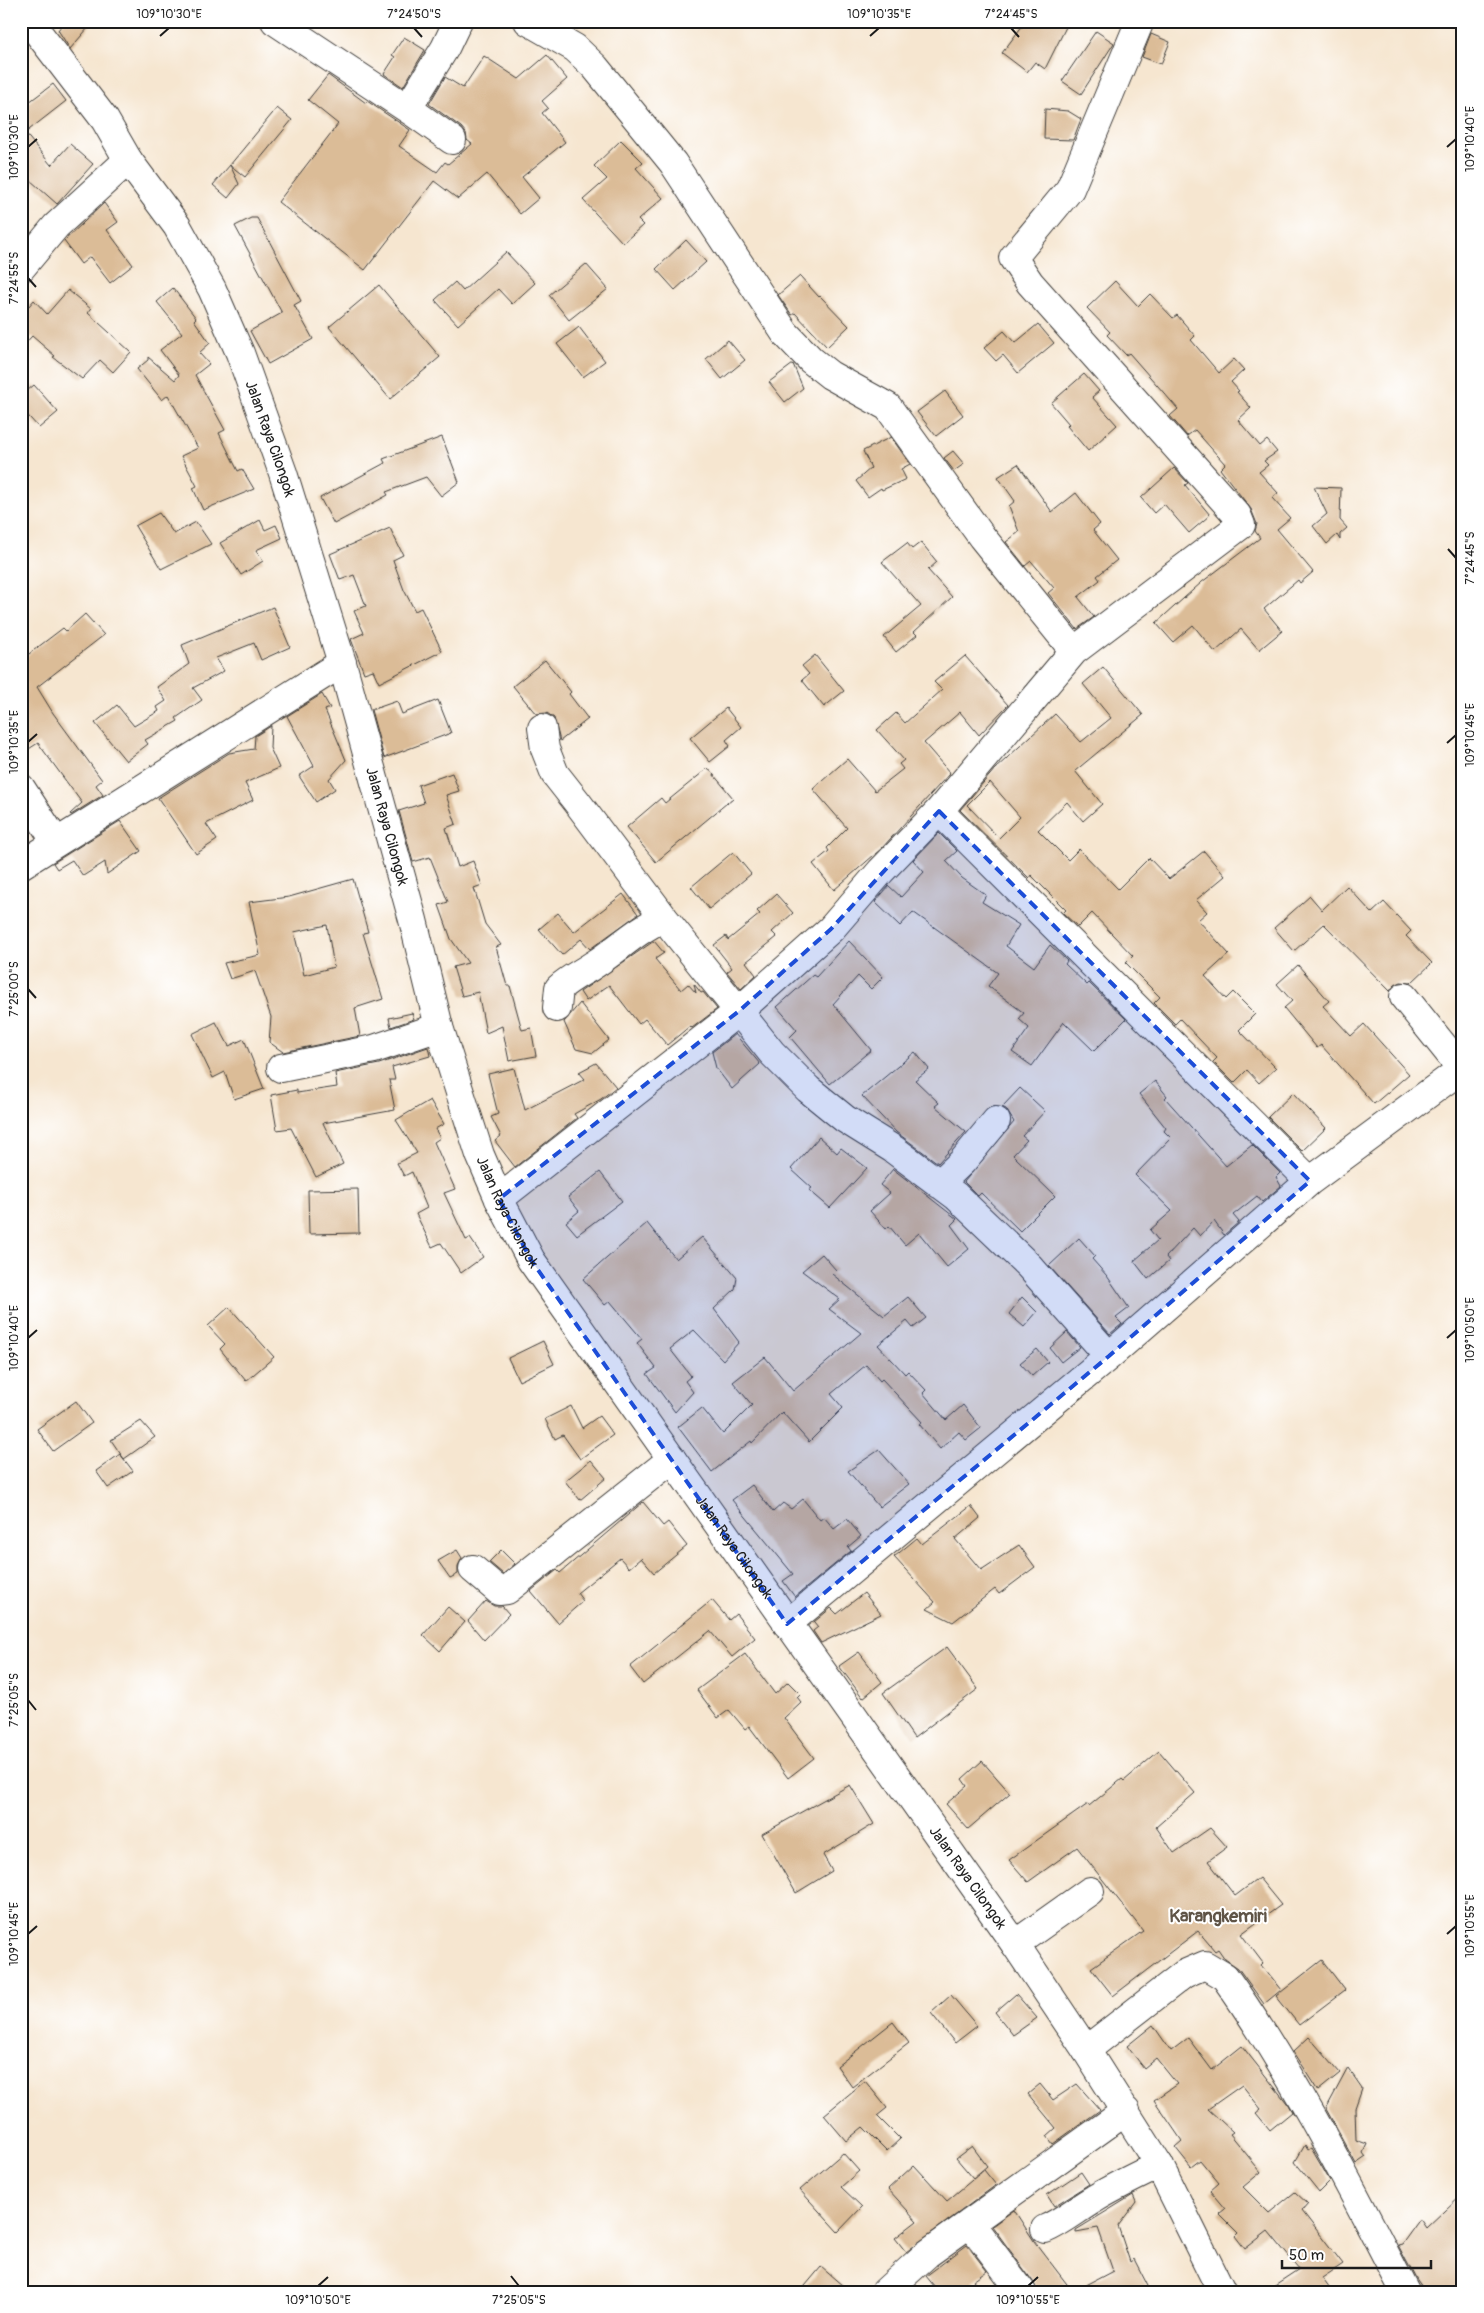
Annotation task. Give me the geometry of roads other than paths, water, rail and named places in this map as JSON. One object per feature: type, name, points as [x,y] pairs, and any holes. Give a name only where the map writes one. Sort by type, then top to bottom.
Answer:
[{"type":"main road","name":"Jalan Raya Cilongok","points":[[29,21],[105,120],[128,160],[177,226],[212,289],[224,316],[266,421],[342,663],[413,920],[439,1027],[480,1155],[499,1199],[531,1260],[1015,1944],[1086,2050],[1159,2165],[1222,2292]]},
{"type":"main road","points":[[275,21],[408,108],[452,140]]},
{"type":"main road","points":[[408,108],[446,48],[458,21]]},
{"type":"main road","points":[[528,21],[575,48],[595,67],[673,163],[785,333],[810,360],[830,375],[888,407],[982,537],[1074,650]]},
{"type":"main road","points":[[499,1199],[739,1011],[831,930],[881,871],[939,811],[1074,650],[1241,525],[1237,515],[1030,283],[1013,258],[1070,189],[1140,21]]},
{"type":"main road","points":[[21,268],[56,226],[128,160]]},
{"type":"main road","points":[[21,865],[342,663]]},
{"type":"main road","points":[[542,728],[545,750],[561,785],[577,802],[664,918],[772,1053],[808,1088],[845,1119],[893,1149],[956,1196],[1030,1266],[1109,1356]]},
{"type":"main road","points":[[21,788],[56,842]]},
{"type":"main road","points":[[939,811],[1310,1182]]},
{"type":"main road","points":[[557,1008],[559,988],[644,929],[664,918]]},
{"type":"main road","points":[[787,1624],[1109,1356],[1310,1182],[1462,1068],[1404,997]]},
{"type":"main road","points":[[280,1068],[374,1049],[439,1027]]},
{"type":"main road","points":[[939,1184],[968,1155],[996,1121]]},
{"type":"main road","points":[[473,1569],[499,1591],[507,1590],[672,1459]]},
{"type":"main road","points":[[1015,1944],[1090,1891]]},
{"type":"main road","points":[[1086,2050],[1184,1974],[1205,1964],[1219,1972],[1225,1977],[1254,2018],[1295,2086],[1405,2292]]},
{"type":"main road","points":[[885,2292],[927,2254],[1126,2111]]},
{"type":"main road","points":[[1045,2229],[1058,2224],[1068,2214],[1099,2196],[1159,2165]]},
{"type":"main road","points":[[970,2223],[1022,2292]]},
{"type":"district","name":"Karangkemiri","points":[[1218,1916]]}]
